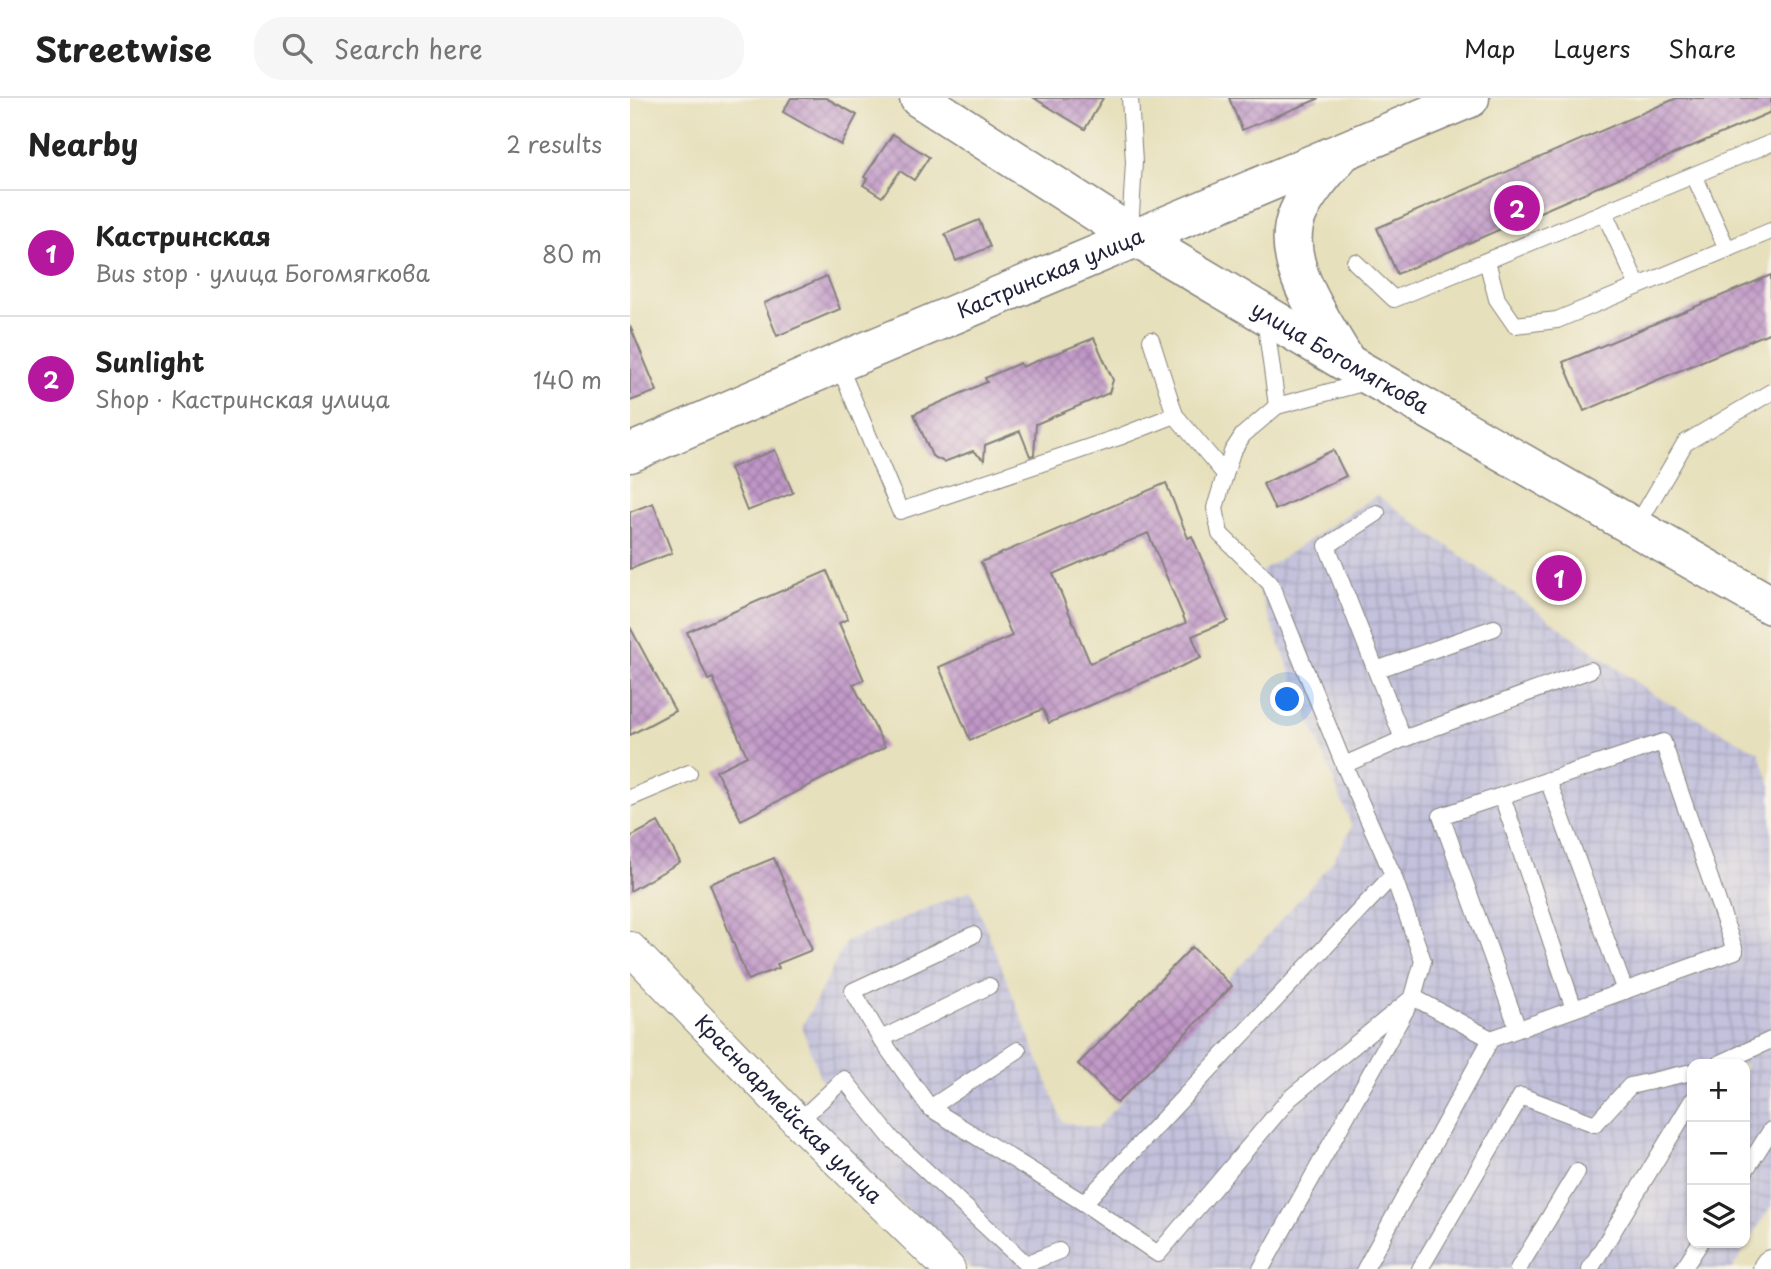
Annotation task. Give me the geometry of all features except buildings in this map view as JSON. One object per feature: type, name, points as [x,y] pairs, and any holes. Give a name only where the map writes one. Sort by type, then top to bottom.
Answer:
[{"type":"main road","name":"улица Богомягкова","points":[[919,98],[1134,236],[1264,314],[1771,605]]},
{"type":"main road","name":"Кастринская улица","points":[[630,453],[1134,236],[1341,153],[1469,98]]},
{"type":"main road","points":[[1341,153],[1309,192],[1297,215],[1293,238],[1298,274],[1362,372]]},
{"type":"street","name":"Красноармейская улица","points":[[630,948],[798,1122],[949,1269]]},
{"type":"lane","points":[[1130,98],[1134,236]]},
{"type":"lane","points":[[1355,262],[1394,299],[1771,144]]},
{"type":"lane","points":[[1695,175],[1727,249]]},
{"type":"lane","points":[[1604,212],[1637,286]]},
{"type":"lane","points":[[1487,261],[1496,299],[1515,326],[1557,320],[1771,231]]},
{"type":"lane","points":[[1264,314],[1277,406]]},
{"type":"lane","points":[[1151,340],[1175,415],[1224,473]]},
{"type":"lane","points":[[838,363],[900,512],[1119,437],[1175,415]]},
{"type":"lane","points":[[1261,1269],[1413,997],[1423,961],[1393,875],[1344,765],[1270,583],[1220,534],[1215,508],[1232,452],[1243,435],[1277,406],[1362,372]]},
{"type":"lane","points":[[1635,528],[1685,443],[1771,392]]},
{"type":"lane","points":[[1377,513],[1327,546],[1403,739]]},
{"type":"lane","points":[[1376,670],[1494,628]]},
{"type":"lane","points":[[1344,765],[1403,739],[1590,670]]},
{"type":"lane","points":[[1365,1269],[1491,1039],[1735,951],[1663,742],[1441,816],[1518,1029]]},
{"type":"lane","points":[[630,798],[689,773]]},
{"type":"lane","points":[[1548,780],[1625,991]]},
{"type":"lane","points":[[1502,796],[1574,1009]]},
{"type":"lane","points":[[1084,1203],[1393,875]]},
{"type":"lane","points":[[974,935],[853,991],[881,1039],[930,1108],[1084,1203],[1158,1254],[1289,1099],[1413,997]]},
{"type":"lane","points":[[881,1039],[989,986]]},
{"type":"lane","points":[[1413,997],[1491,1039]]},
{"type":"lane","points":[[1730,1059],[1771,1040]]},
{"type":"lane","points":[[930,1108],[1018,1050]]},
{"type":"lane","points":[[1420,1269],[1521,1096],[1595,1124],[1630,1086],[1687,1073]]},
{"type":"lane","points":[[798,1122],[844,1079],[892,1139],[1026,1264],[1059,1251]]},
{"type":"lane","points":[[1590,1269],[1687,1109]]},
{"type":"lane","points":[[1750,1163],[1771,1130]]},
{"type":"lane","points":[[1518,1269],[1577,1172]]},
{"type":"lane","points":[[1683,1269],[1697,1248]]},
{"type":"shaded area","points":[[1377,495],[1654,695],[1759,752],[1771,786],[1771,1206],[1750,1240],[1750,1059],[1687,1059],[1687,1248],[1745,1248],[1732,1269],[972,1269],[797,1106],[822,1083],[802,1027],[846,942],[971,890],[1063,1122],[1097,1128],[1332,862],[1352,827],[1253,577]]},
{"type":"place","name":"Sunlight","points":[[1517,208]]},
{"type":"place","name":"Кастринская","points":[[1559,578]]}]
